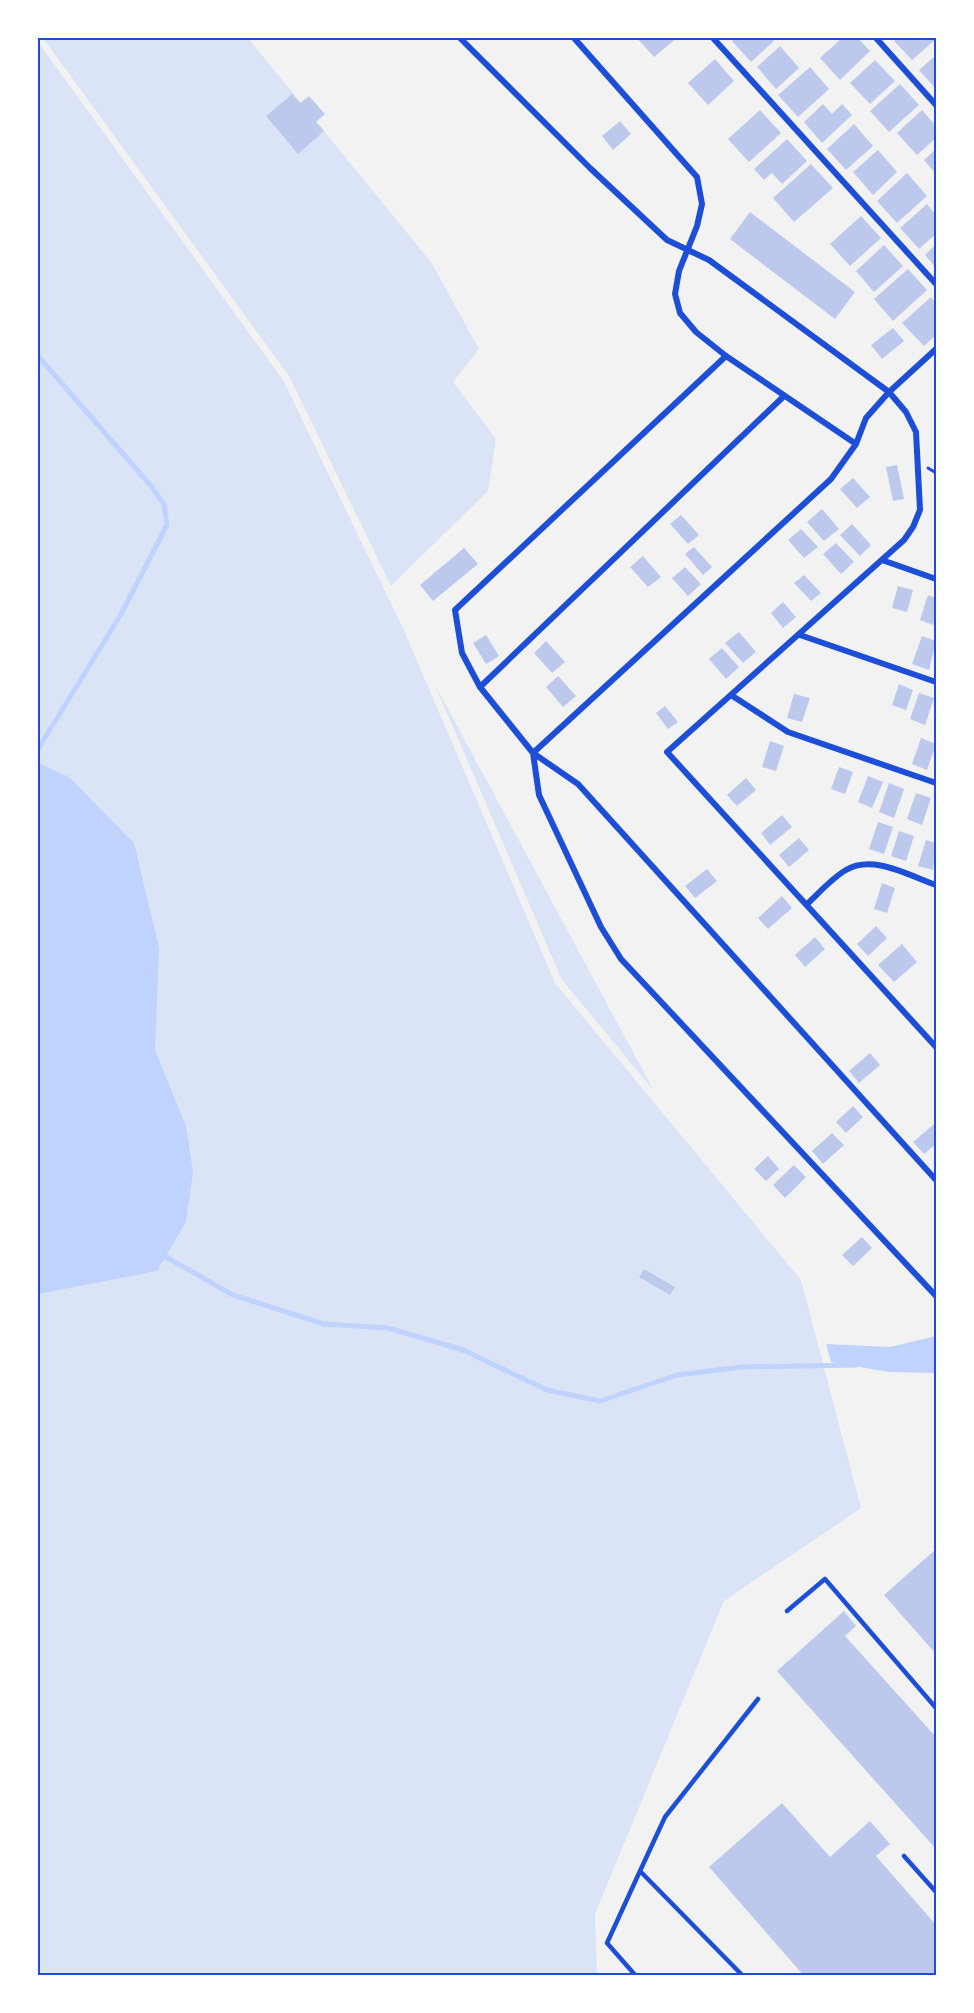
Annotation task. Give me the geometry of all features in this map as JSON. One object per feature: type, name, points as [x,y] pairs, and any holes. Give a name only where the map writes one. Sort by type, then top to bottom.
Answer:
[{"type":"street","points":[[460,38],[590,168],[667,240],[709,260],[889,392],[906,412],[916,432],[920,510],[913,527],[904,540],[800,636],[667,752],[936,1047]]},
{"type":"street","points":[[574,38],[697,177],[702,204],[697,226],[686,250],[675,294],[680,313],[696,332],[726,357],[856,444]]},
{"type":"street","points":[[713,38],[936,284]]},
{"type":"street","points":[[876,38],[936,105]]},
{"type":"street","points":[[533,753],[831,479],[856,444],[866,418],[889,392],[936,349]]},
{"type":"street","points":[[726,357],[455,610],[462,653],[480,687],[533,753],[578,784],[936,1180]]},
{"type":"street","points":[[480,687],[783,397]]},
{"type":"street","points":[[882,560],[936,579]]},
{"type":"street","points":[[800,636],[936,682]]},
{"type":"street","points":[[731,694],[788,732],[936,783]]},
{"type":"street","points":[[533,753],[539,795],[601,927],[621,959],[936,1296]]},
{"type":"street","points":[[807,904],[846,870],[864,863],[936,885]]},
{"type":"lane","points":[[787,1611],[825,1579],[936,1708]]},
{"type":"lane","points":[[636,1976],[607,1943],[666,1817],[758,1699]]},
{"type":"lane","points":[[904,1856],[936,1892]]},
{"type":"lane","points":[[640,1871],[743,1976]]},
{"type":"shaded area","points":[[43,38],[248,38],[431,262],[479,349],[453,382],[496,439],[488,491],[391,586],[289,376]]},
{"type":"shaded area","points":[[38,42],[283,380],[402,626],[555,983],[801,1280],[861,1508],[724,1601],[595,1914],[597,1975],[38,1975]]},
{"type":"shaded area","points":[[434,683],[654,1091],[562,980]]},
{"type":"water","points":[[38,763],[69,777],[134,843],[159,948],[155,1050],[186,1126],[193,1172],[186,1222],[157,1271],[38,1294]]},
{"type":"water","points":[[936,1336],[936,1373],[888,1372],[831,1362],[826,1344],[890,1347]]},
{"type":"building","points":[[637,38],[677,38],[654,57]]},
{"type":"building","points":[[735,38],[771,38],[774,41],[751,62],[732,41]]},
{"type":"building","points":[[842,38],[858,38],[870,51],[840,80],[820,58]]},
{"type":"building","points":[[897,38],[936,39],[912,60],[894,41]]},
{"type":"building","points":[[780,46],[799,68],[776,89],[757,67]]},
{"type":"building","points":[[936,55],[936,89],[919,70]]},
{"type":"building","points":[[715,59],[734,81],[708,105],[688,83]]},
{"type":"building","points":[[875,60],[895,81],[870,104],[850,83]]},
{"type":"building","points":[[810,67],[829,89],[798,117],[778,95]]},
{"type":"building","points":[[900,84],[919,105],[889,132],[870,111]]},
{"type":"building","points":[[292,94],[300,103],[309,96],[325,114],[316,122],[324,131],[298,154],[266,116]]},
{"type":"building","points":[[823,104],[832,114],[842,104],[852,115],[822,143],[804,122]]},
{"type":"building","points":[[760,110],[781,133],[749,162],[728,139]]},
{"type":"building","points":[[922,110],[936,126],[936,138],[917,155],[897,133]]},
{"type":"building","points":[[620,121],[631,134],[613,150],[602,136]]},
{"type":"building","points":[[854,124],[873,146],[846,170],[827,149]]},
{"type":"building","points":[[787,139],[807,161],[782,184],[772,173],[764,180],[754,169]]},
{"type":"building","points":[[936,149],[936,174],[924,160]]},
{"type":"building","points":[[878,150],[897,172],[873,195],[853,172]]},
{"type":"building","points":[[811,164],[833,188],[794,222],[773,198]]},
{"type":"building","points":[[907,173],[927,196],[897,223],[877,201]]},
{"type":"building","points":[[927,204],[936,215],[936,234],[919,249],[900,228]]},
{"type":"building","points":[[750,212],[855,292],[835,319],[730,239]]},
{"type":"building","points":[[861,216],[881,238],[850,266],[830,244]]},
{"type":"building","points":[[936,244],[936,268],[925,255]]},
{"type":"building","points":[[884,245],[903,266],[874,292],[856,271]]},
{"type":"building","points":[[908,269],[927,290],[893,321],[874,299]]},
{"type":"building","points":[[931,297],[936,304],[936,335],[924,346],[902,323]]},
{"type":"building","points":[[893,328],[904,341],[882,359],[871,345]]},
{"type":"building","points":[[897,465],[904,499],[893,501],[886,467]]},
{"type":"building","points":[[853,478],[870,497],[857,508],[840,489]]},
{"type":"building","points":[[822,509],[839,529],[824,541],[807,522]]},
{"type":"building","points":[[681,515],[699,535],[688,544],[670,524]]},
{"type":"building","points":[[852,524],[871,545],[860,556],[840,535]]},
{"type":"building","points":[[801,529],[818,547],[804,558],[788,540]]},
{"type":"building","points":[[836,543],[854,562],[841,574],[823,554]]},
{"type":"building","points":[[694,547],[712,567],[703,575],[685,554]]},
{"type":"building","points":[[464,548],[478,564],[433,601],[420,585]]},
{"type":"building","points":[[643,556],[661,577],[648,587],[630,567]]},
{"type":"building","points":[[685,567],[701,584],[688,596],[672,578]]},
{"type":"building","points":[[804,575],[821,593],[811,601],[794,583]]},
{"type":"building","points":[[898,586],[913,590],[907,612],[892,608]]},
{"type":"building","points":[[928,595],[936,598],[933,625],[920,620]]},
{"type":"building","points":[[783,602],[796,617],[783,628],[771,613]]},
{"type":"building","points":[[739,632],[756,652],[743,663],[725,643]]},
{"type":"building","points":[[486,635],[499,656],[486,664],[473,643]]},
{"type":"building","points":[[922,636],[936,641],[929,670],[912,664]]},
{"type":"building","points":[[546,641],[565,662],[552,673],[534,653]]},
{"type":"building","points":[[722,648],[739,667],[726,679],[709,659]]},
{"type":"building","points":[[558,676],[576,696],[563,707],[546,687]]},
{"type":"building","points":[[899,684],[913,690],[906,710],[892,705]]},
{"type":"building","points":[[919,693],[934,698],[925,725],[910,719]]},
{"type":"building","points":[[794,694],[810,698],[802,722],[787,718]]},
{"type":"building","points":[[665,706],[678,722],[668,729],[656,713]]},
{"type":"building","points":[[921,738],[936,744],[927,770],[912,764]]},
{"type":"building","points":[[770,741],[784,746],[776,771],[762,767]]},
{"type":"building","points":[[839,767],[853,772],[845,794],[831,789]]},
{"type":"building","points":[[868,776],[883,782],[872,808],[858,802]]},
{"type":"building","points":[[746,778],[756,790],[737,806],[727,795]]},
{"type":"building","points":[[889,783],[904,789],[894,818],[879,812]]},
{"type":"building","points":[[916,793],[931,798],[922,825],[907,819]]},
{"type":"building","points":[[782,815],[792,827],[770,845],[761,833]]},
{"type":"building","points":[[878,822],[893,827],[884,854],[869,849]]},
{"type":"building","points":[[899,831],[914,836],[906,861],[891,856]]},
{"type":"building","points":[[799,838],[809,850],[789,867],[779,855]]},
{"type":"building","points":[[926,840],[936,843],[933,870],[918,866]]},
{"type":"building","points":[[707,869],[717,881],[695,898],[685,886]]},
{"type":"building","points":[[882,883],[895,888],[887,913],[874,909]]},
{"type":"building","points":[[782,896],[792,908],[768,929],[758,918]]},
{"type":"building","points":[[876,926],[887,938],[868,956],[857,944]]},
{"type":"building","points":[[815,937],[825,949],[805,967],[795,955]]},
{"type":"building","points":[[902,944],[917,962],[894,982],[878,965]]},
{"type":"building","points":[[870,1053],[880,1065],[859,1083],[849,1071]]},
{"type":"building","points":[[853,1106],[863,1117],[846,1133],[836,1122]]},
{"type":"building","points":[[934,1124],[936,1144],[924,1154],[913,1142]]},
{"type":"building","points":[[832,1133],[844,1145],[823,1164],[812,1151]]},
{"type":"building","points":[[768,1156],[779,1169],[766,1181],[754,1169]]},
{"type":"building","points":[[794,1165],[806,1177],[785,1198],[773,1185]]},
{"type":"building","points":[[862,1237],[872,1248],[853,1266],[842,1255]]},
{"type":"building","points":[[644,1269],[675,1287],[670,1295],[639,1277]]},
{"type":"building","points":[[936,1549],[936,1654],[884,1595]]},
{"type":"building","points":[[844,1611],[856,1626],[845,1636],[936,1737],[936,1849],[777,1671]]},
{"type":"building","points":[[782,1803],[830,1857],[870,1821],[890,1844],[876,1856],[936,1925],[936,1976],[804,1976],[709,1867]]},
{"type":"waterway","points":[[38,356],[151,486],[164,504],[167,525],[120,616],[38,749]]},
{"type":"waterway","points":[[166,1257],[233,1295],[324,1324],[388,1328],[463,1350],[547,1390],[600,1401],[677,1375],[742,1367],[857,1365]]}]
